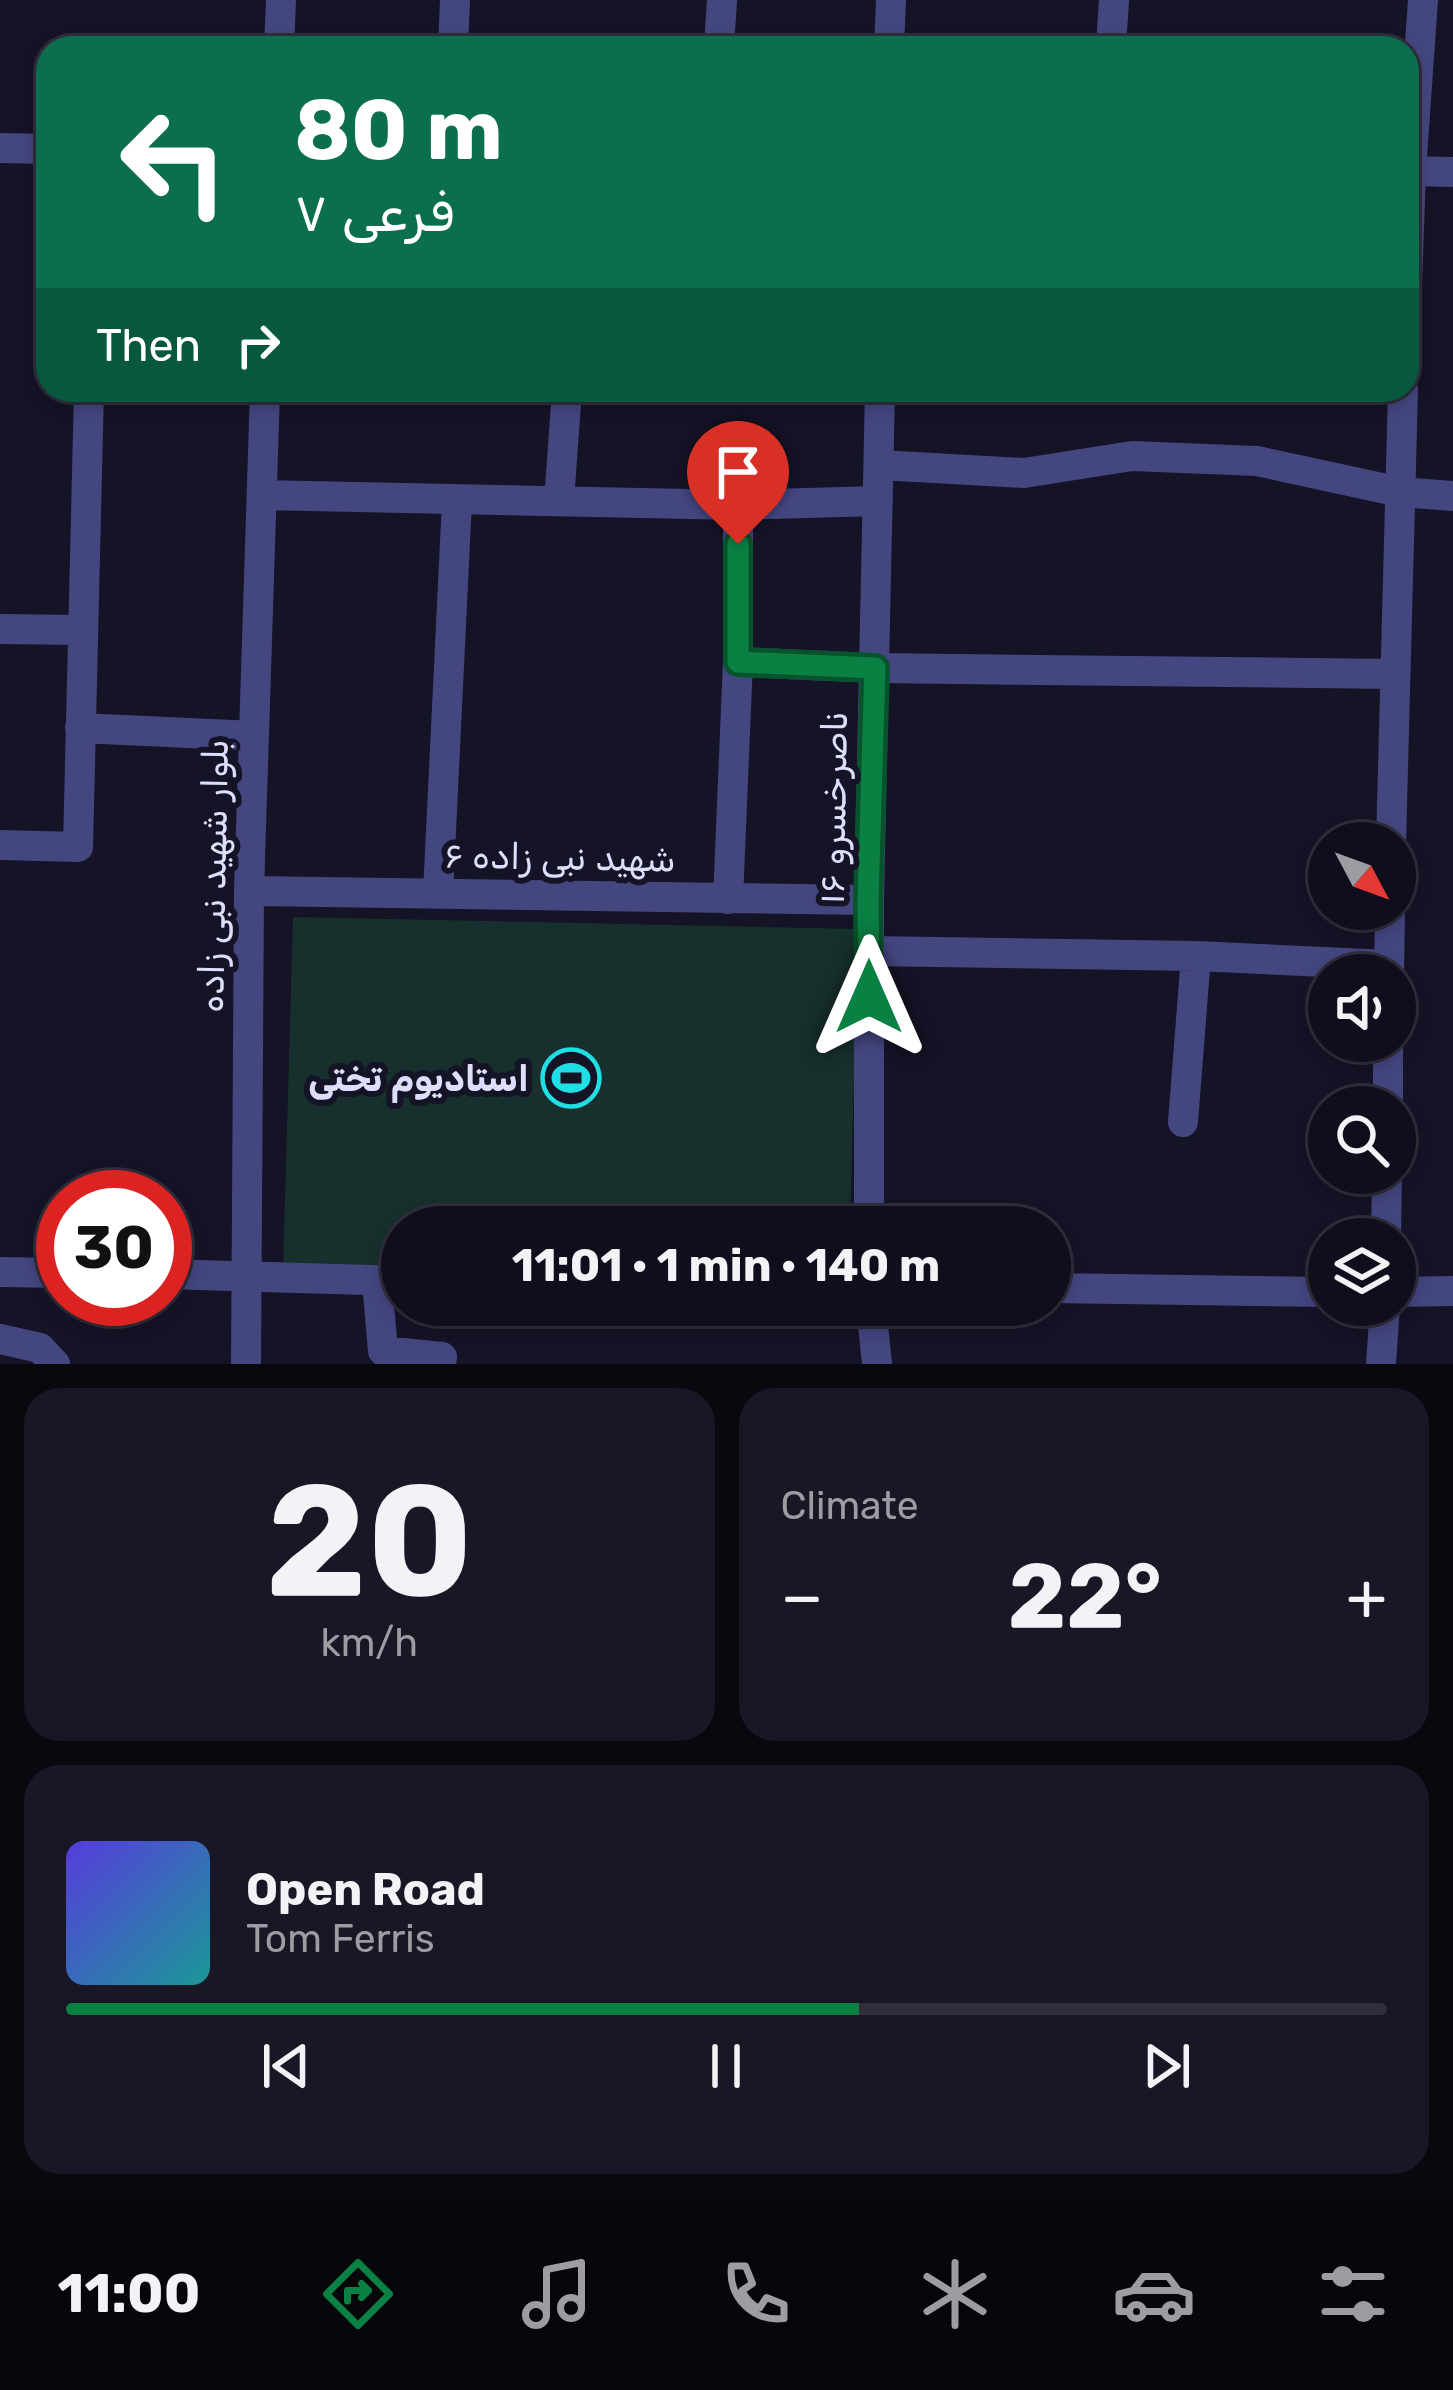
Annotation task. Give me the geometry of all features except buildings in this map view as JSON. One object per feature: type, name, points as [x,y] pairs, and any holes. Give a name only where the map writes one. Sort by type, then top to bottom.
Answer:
[{"type":"street","points":[[280,36],[281,0]]},
{"type":"street","points":[[454,36],[455,0]]},
{"type":"street","points":[[720,36],[722,0]]},
{"type":"street","points":[[890,36],[891,0]]},
{"type":"street","points":[[1112,36],[1114,0]]},
{"type":"street","points":[[1419,49],[1423,0]]},
{"type":"street","points":[[0,148],[36,149]]},
{"type":"street","points":[[1419,171],[1453,172]]},
{"type":"street","points":[[0,845],[78,847],[88,402]]},
{"type":"street","name":"بلوار شهید نبی زاده","points":[[246,1364],[249,891],[265,402]]},
{"type":"street","points":[[559,501],[566,402]]},
{"type":"street","name":"ناصرخسرو ۱۶","points":[[869,1206],[868,900],[880,402]]},
{"type":"street","points":[[1391,822],[1403,402]]},
{"type":"street","points":[[879,465],[1024,473],[1132,456],[1257,461],[1400,492],[1453,496]]},
{"type":"street","points":[[262,495],[739,505],[878,501]]},
{"type":"street","points":[[438,893],[457,501]]},
{"type":"street","points":[[728,899],[739,505]]},
{"type":"street","points":[[0,629],[83,630]]},
{"type":"street","points":[[738,662],[1394,674]]},
{"type":"street","points":[[80,728],[254,736]]},
{"type":"street","name":"شهید نبی زاده ۶","points":[[249,891],[868,900]]},
{"type":"street","points":[[870,951],[1196,956],[1308,964]]},
{"type":"street","points":[[1183,1122],[1196,956]]},
{"type":"street","points":[[0,1272],[36,1273]]},
{"type":"street","points":[[192,1275],[381,1281]]},
{"type":"street","points":[[1071,1288],[1308,1292]]},
{"type":"street","points":[[1416,1292],[1453,1291]]},
{"type":"street","points":[[386,1326],[383,1351],[442,1357],[441,1364]]},
{"type":"street","points":[[873,1326],[877,1364]]},
{"type":"street","points":[[1381,1364],[1383,1326]]},
{"type":"street","points":[[0,1339],[40,1348],[55,1364]]},
{"type":"green space","name":"استادیوم تختی","points":[[293,917],[858,929],[851,1206],[381,1206],[381,1271],[283,1269]]},
{"type":"place","name":"استادیوم تختی","points":[[571,1078]]},
{"type":"route","points":[[738,544],[738,662],[875,668],[869,997]]}]
